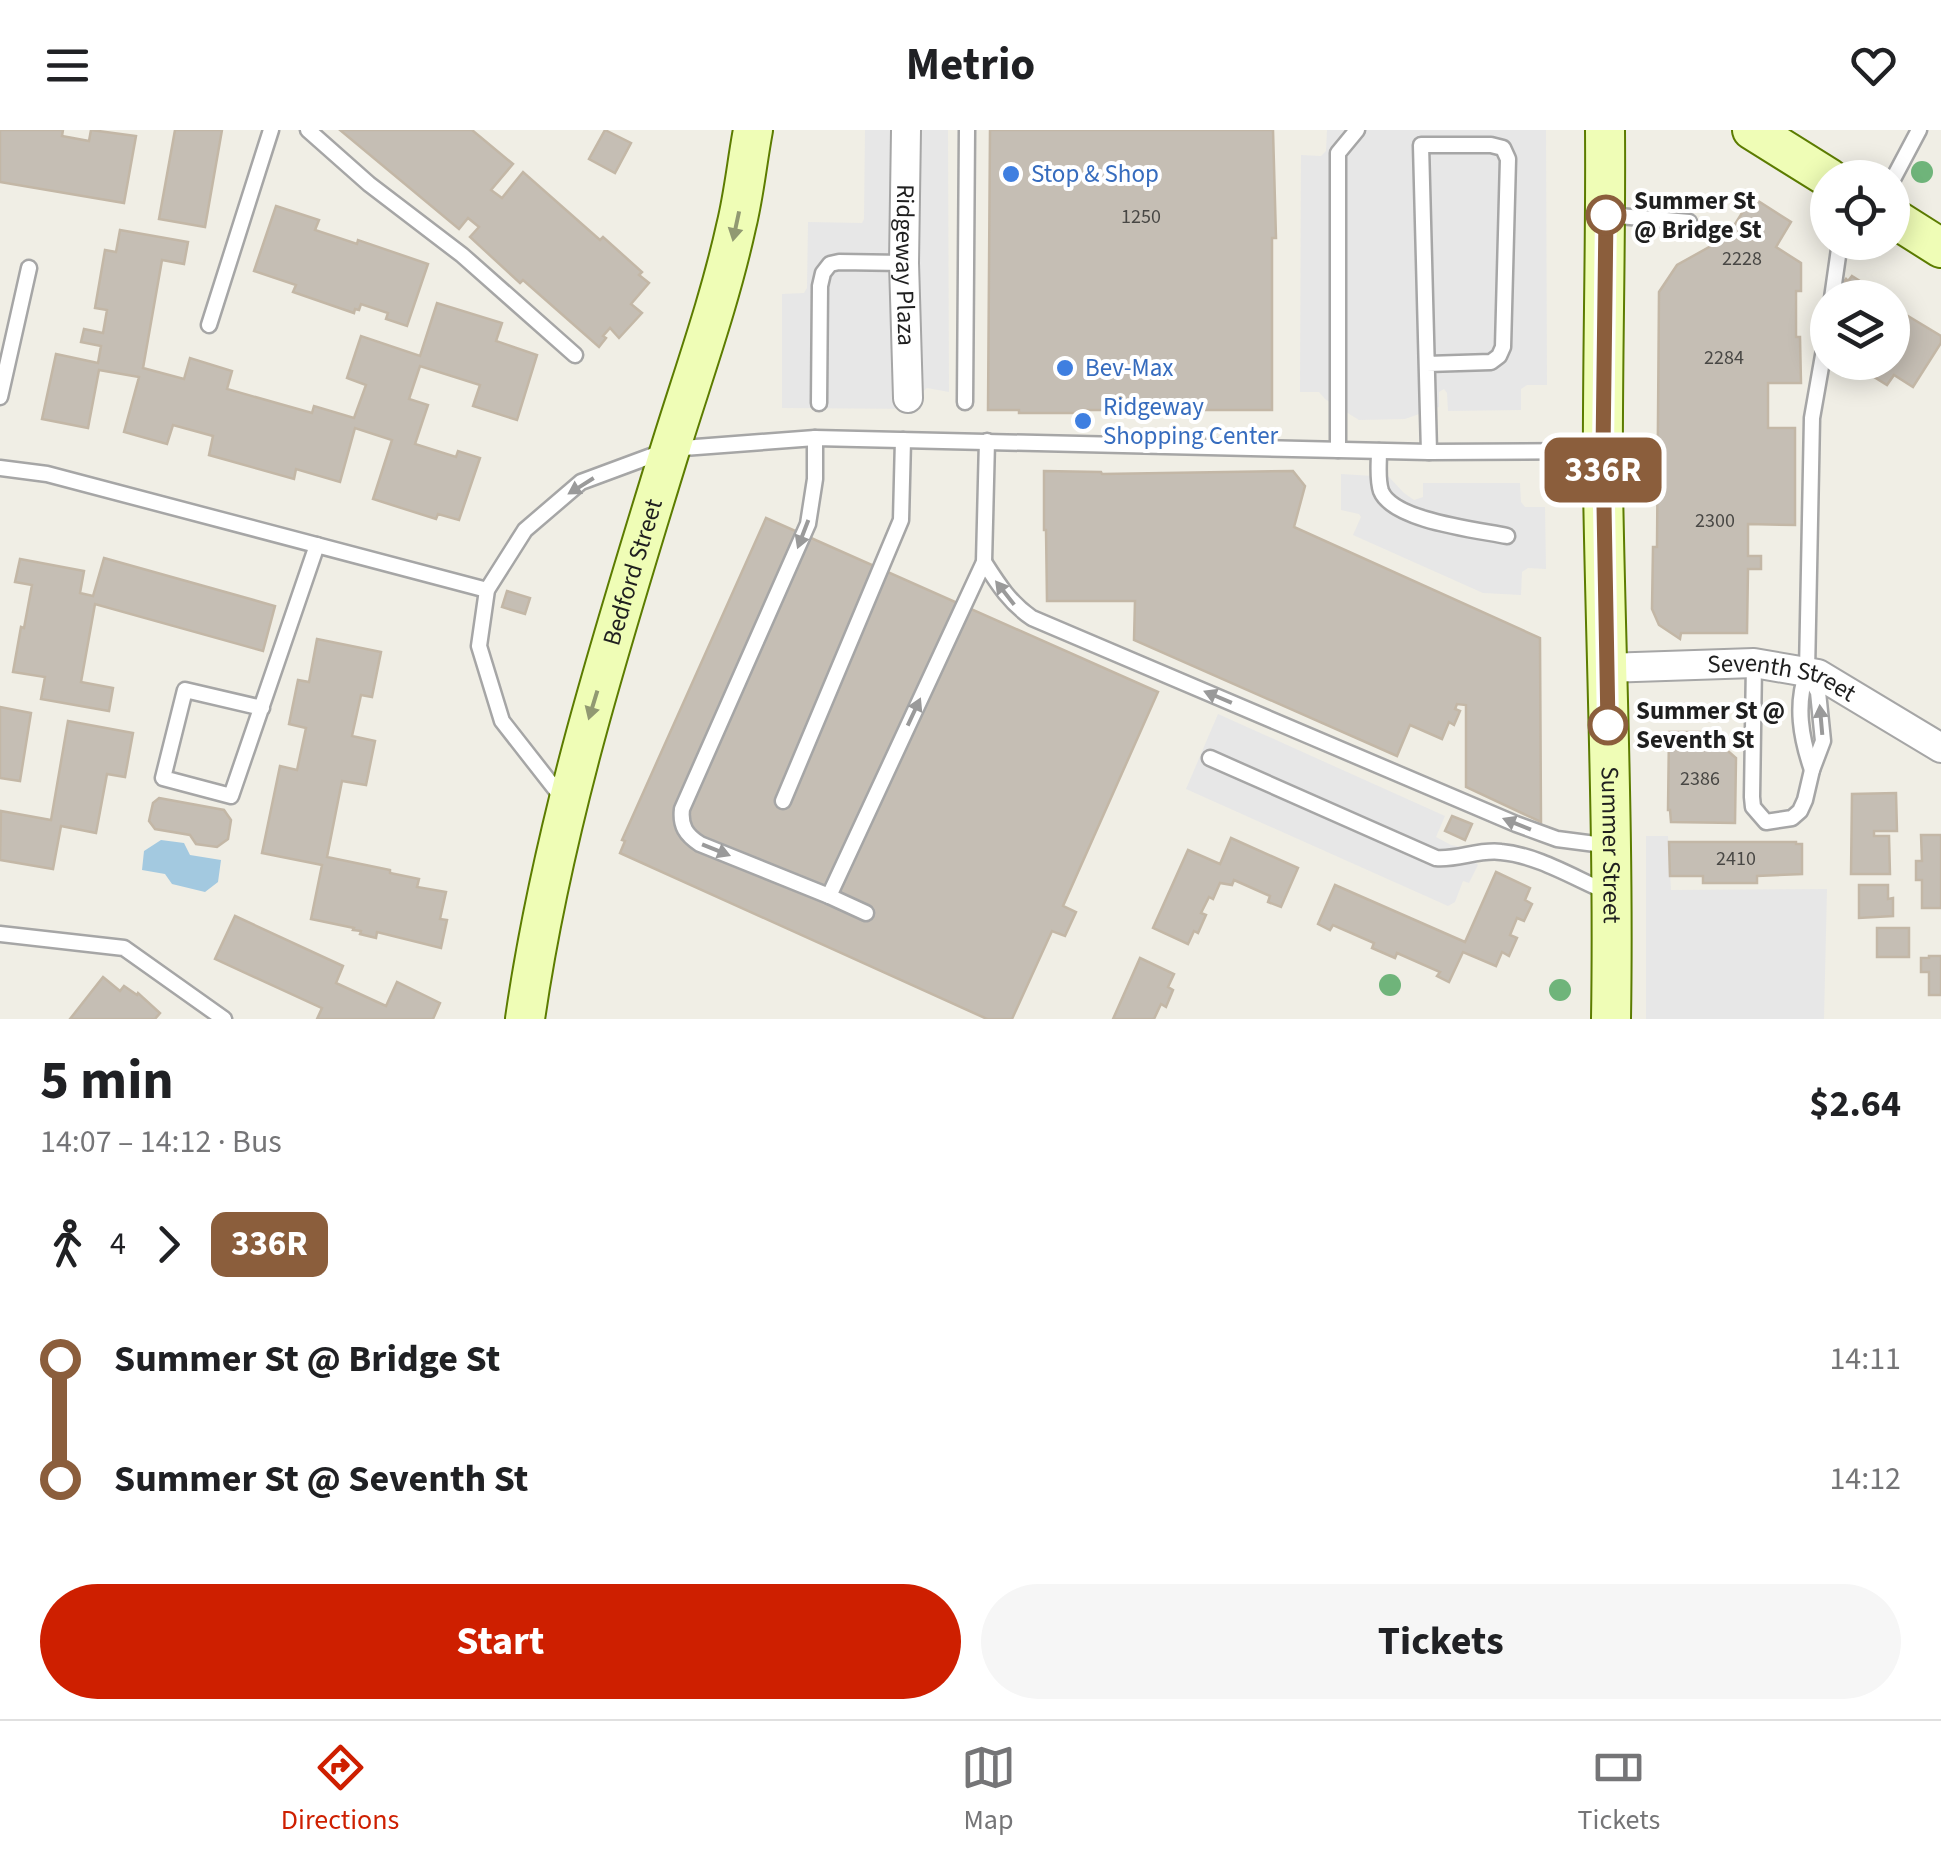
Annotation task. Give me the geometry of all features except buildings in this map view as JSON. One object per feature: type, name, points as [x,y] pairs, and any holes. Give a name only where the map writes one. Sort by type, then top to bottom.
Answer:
[{"type":"main road","name":"Bedford Street","points":[[525,1019],[566,803],[712,318],[737,226],[753,130]]},
{"type":"main road","name":"Summer Street","points":[[1606,130],[1603,451],[1611,1019]]},
{"type":"main road","points":[[1752,130],[1810,167]]},
{"type":"main road","points":[[1910,229],[1941,248]]},
{"type":"street","name":"Ridgeway Plaza","points":[[906,130],[908,398]]},
{"type":"street","name":"Seventh Street","points":[[1606,668],[1754,663],[1818,674],[1941,748]]},
{"type":"lane","points":[[209,324],[272,130]]},
{"type":"lane","points":[[308,130],[369,184],[462,255],[575,356]]},
{"type":"lane","points":[[965,402],[967,130]]},
{"type":"lane","points":[[1338,450],[1338,153],[1357,130]]},
{"type":"lane","points":[[1903,160],[1919,130]]},
{"type":"lane","points":[[1428,364],[1491,362],[1504,348],[1508,160],[1503,148],[1419,137],[1428,452]]},
{"type":"lane","points":[[1606,215],[1689,222]]},
{"type":"lane","points":[[819,402],[823,273],[830,264],[839,262],[904,263]]},
{"type":"lane","points":[[0,398],[29,268]]},
{"type":"lane","points":[[1754,663],[1752,807],[1766,822],[1778,821],[1792,818],[1800,811],[1823,741],[1818,692],[1806,672],[1812,418],[1819,380]]},
{"type":"lane","points":[[815,438],[815,479],[808,524],[682,810],[681,820],[688,836],[700,844],[866,913]]},
{"type":"lane","points":[[566,803],[502,721],[479,646],[487,590],[525,530],[581,482],[670,449],[815,438],[1428,452],[1603,451]]},
{"type":"lane","points":[[784,801],[901,520],[903,440]]},
{"type":"lane","points":[[828,896],[984,562],[987,441]]},
{"type":"lane","points":[[1379,451],[1380,489],[1396,507],[1412,515],[1507,536]]},
{"type":"lane","points":[[0,468],[47,474],[487,590]]},
{"type":"lane","points":[[262,708],[186,690],[163,778],[231,796],[262,708],[317,545]]},
{"type":"lane","points":[[984,562],[998,586],[1033,626],[1516,824],[1556,839],[1611,846]]},
{"type":"lane","points":[[1210,758],[1436,858],[1498,851],[1524,856],[1612,894]]},
{"type":"lane","points":[[0,934],[124,948],[224,1019]]},
{"type":"shaded area","points":[[865,130],[948,130],[949,392],[927,388],[922,392],[921,409],[782,408],[782,294],[804,293],[807,288],[808,222],[862,223]]},
{"type":"shaded area","points":[[1327,130],[1546,130],[1547,385],[1527,385],[1521,389],[1521,410],[1448,411],[1444,389],[1439,392],[1439,407],[1405,419],[1359,420],[1319,392],[1300,392],[1301,155],[1321,156],[1326,151]]},
{"type":"shaded area","points":[[1341,474],[1389,477],[1414,500],[1423,497],[1423,483],[1520,483],[1525,507],[1545,507],[1546,569],[1528,568],[1522,572],[1521,595],[1483,593],[1353,535],[1361,517],[1341,510]]},
{"type":"shaded area","points":[[1218,714],[1445,816],[1436,837],[1462,847],[1478,865],[1469,883],[1463,881],[1455,902],[1448,906],[1186,789]]},
{"type":"shaded area","points":[[1646,836],[1668,836],[1671,890],[1827,889],[1824,1019],[1646,1019]]},
{"type":"water","points":[[161,840],[184,843],[190,855],[221,860],[218,882],[205,892],[172,884],[165,874],[142,870],[144,851]]},
{"type":"bus line","name":"336R","points":[[1606,215],[1603,451],[1608,725]]},
{"type":"place","name":"Stop & Shop","points":[[1011,174]]},
{"type":"place","name":"Summer St @ Bridge St","points":[[1606,215]]},
{"type":"place","name":"Bev-Max","points":[[1065,368]]},
{"type":"place","name":"Ridgeway Shopping Center","points":[[1083,421]]},
{"type":"place","name":"Summer St @ Seventh St","points":[[1608,725]]}]
